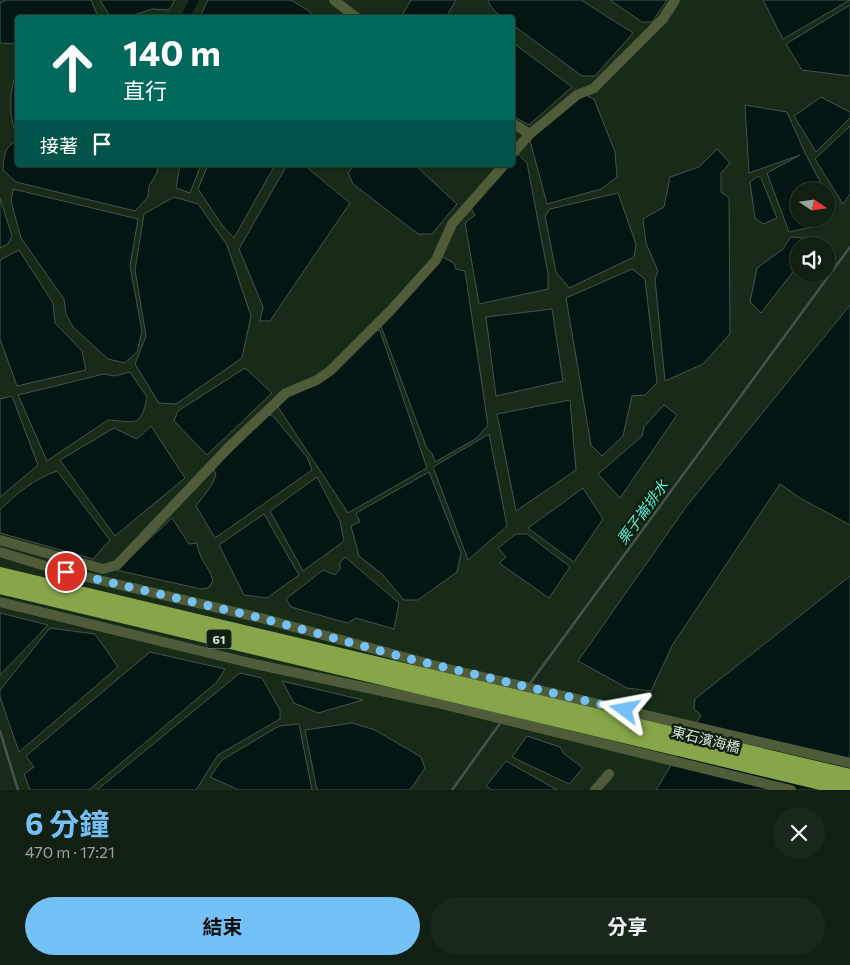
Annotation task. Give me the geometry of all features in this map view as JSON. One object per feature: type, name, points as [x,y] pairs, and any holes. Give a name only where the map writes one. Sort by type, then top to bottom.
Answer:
[{"type":"highway","name":"61","points":[[0,574],[454,676]]},
{"type":"highway","name":"61","points":[[0,587],[434,697]]},
{"type":"highway","name":"東石濱海橋","points":[[454,676],[850,776]]},
{"type":"highway","name":"東石濱海橋","points":[[434,697],[850,790]]},
{"type":"street","points":[[334,0],[353,15]]},
{"type":"street","points":[[515,151],[530,134],[577,95],[594,88],[663,19],[675,0]]},
{"type":"street","points":[[515,125],[530,134]]},
{"type":"street","points":[[0,540],[102,569],[117,565],[229,447],[286,393],[317,380],[330,371],[391,310],[436,260],[452,224],[502,167]]},
{"type":"street","points":[[0,552],[66,572],[261,618],[454,676]]},
{"type":"street","points":[[0,602],[250,663],[434,697]]},
{"type":"street","name":"東石濱海橋","points":[[454,676],[850,763]]},
{"type":"street","name":"東石濱海橋","points":[[434,697],[791,790]]},
{"type":"street","points":[[595,790],[609,774]]},
{"type":"shaded area","points":[[6,0],[91,0],[97,15],[15,15],[15,44],[0,43],[0,3]]},
{"type":"shaded area","points":[[100,0],[175,0],[169,10],[152,9],[134,15],[109,15]]},
{"type":"shaded area","points":[[208,0],[291,0],[309,11],[312,15],[201,15]]},
{"type":"shaded area","points":[[411,0],[456,0],[447,15],[402,15]]},
{"type":"shaded area","points":[[488,0],[581,0],[633,33],[595,76],[582,76],[515,26],[515,15],[500,15]]},
{"type":"shaded area","points":[[610,0],[667,0],[652,22],[642,22]]},
{"type":"shaded area","points":[[763,0],[850,0],[783,39]]},
{"type":"shaded area","points":[[850,5],[850,76],[802,70],[786,44]]},
{"type":"shaded area","points":[[515,44],[572,87],[529,125],[515,117]]},
{"type":"shaded area","points":[[15,76],[15,131],[11,116]]},
{"type":"shaded area","points":[[581,93],[594,99],[615,152],[617,177],[601,189],[547,204],[529,137]]},
{"type":"shaded area","points":[[821,97],[850,112],[850,118],[816,152],[794,116]]},
{"type":"shaded area","points":[[745,105],[787,112],[820,182],[790,182],[790,228],[808,228],[789,232],[767,173],[800,155],[749,173]]},
{"type":"shaded area","points":[[850,126],[850,194],[843,204],[835,191],[835,182],[829,182],[815,159]]},
{"type":"shaded area","points":[[15,142],[15,167],[158,167],[157,173],[149,186],[148,197],[135,211],[16,182],[3,170],[4,156],[9,146]]},
{"type":"shaded area","points":[[717,149],[730,163],[721,173],[721,192],[729,198],[730,334],[703,364],[665,381],[655,279],[658,271],[646,243],[643,219],[664,207],[670,177],[699,167]]},
{"type":"shaded area","points":[[516,152],[527,163],[548,274],[548,289],[479,304],[465,223],[475,215],[470,206],[503,167],[515,167]]},
{"type":"shaded area","points":[[180,167],[200,167],[190,193],[176,188]]},
{"type":"shaded area","points":[[207,167],[274,167],[234,238],[222,225],[198,189]]},
{"type":"shaded area","points":[[286,167],[306,167],[350,203],[270,321],[260,321],[263,307],[239,249]]},
{"type":"shaded area","points":[[352,167],[417,167],[457,204],[432,234],[418,234],[353,184],[348,173]]},
{"type":"shaded area","points":[[758,176],[761,178],[777,218],[763,224],[755,218],[750,182]]},
{"type":"shaded area","points":[[13,189],[138,219],[130,266],[142,331],[137,352],[125,363],[108,359],[73,327],[66,314],[64,299],[21,238],[11,201]]},
{"type":"shaded area","points":[[618,193],[636,244],[634,257],[569,288],[556,272],[545,216],[550,209]]},
{"type":"shaded area","points":[[174,197],[198,204],[227,245],[251,316],[242,358],[176,404],[159,403],[135,364],[146,336],[135,270],[144,214]]},
{"type":"shaded area","points":[[0,198],[12,236],[8,244],[0,248]]},
{"type":"shaded area","points":[[790,238],[790,276],[761,313],[750,302],[757,268],[783,249]]},
{"type":"shaded area","points":[[19,250],[53,303],[55,323],[82,351],[86,370],[17,386],[0,339],[0,260]]},
{"type":"shaded area","points":[[439,255],[454,263],[456,269],[465,271],[488,425],[477,438],[435,462],[432,453],[427,449],[379,321]]},
{"type":"shaded area","points":[[632,269],[645,279],[657,383],[645,395],[632,396],[623,436],[602,456],[591,445],[566,298]]},
{"type":"shaded area","points":[[850,305],[850,525],[800,498],[780,484],[673,644],[651,691],[627,688],[578,661],[686,507]]},
{"type":"shaded area","points":[[552,309],[563,381],[496,396],[486,317]]},
{"type":"shaded area","points":[[372,329],[380,331],[427,468],[348,513],[278,407],[282,397],[323,375]]},
{"type":"shaded area","points":[[245,368],[272,393],[207,455],[174,421],[178,411]]},
{"type":"shaded area","points":[[130,372],[147,397],[145,408],[139,419],[130,422],[108,420],[47,461],[18,395],[104,374],[115,376]]},
{"type":"shaded area","points":[[12,396],[38,465],[0,497],[0,399]]},
{"type":"shaded area","points":[[570,400],[576,470],[516,511],[497,414]]},
{"type":"shaded area","points":[[664,405],[677,415],[620,498],[598,474],[642,436],[644,427]]},
{"type":"shaded area","points":[[268,415],[273,416],[307,457],[312,470],[215,538],[196,506],[211,486],[216,475],[214,469]]},
{"type":"shaded area","points":[[151,426],[185,478],[115,536],[60,460],[114,428],[137,439]]},
{"type":"shaded area","points":[[489,434],[507,526],[468,560],[433,467]]},
{"type":"shaded area","points":[[57,471],[110,540],[93,559],[0,533],[0,510],[26,487]]},
{"type":"shaded area","points":[[429,472],[461,553],[457,572],[418,600],[404,600],[382,574],[359,556],[351,526],[360,522],[356,513]]},
{"type":"shaded area","points":[[317,477],[340,521],[344,541],[303,571],[270,511]]},
{"type":"shaded area","points":[[583,488],[603,519],[574,562],[528,528]]},
{"type":"shaded area","points":[[264,514],[299,575],[267,598],[244,595],[219,545]]},
{"type":"shaded area","points":[[172,518],[189,544],[197,543],[200,554],[213,581],[208,588],[201,589],[116,570]]},
{"type":"shaded area","points":[[516,534],[527,534],[570,567],[549,598],[499,563],[506,557],[498,548]]},
{"type":"shaded area","points":[[345,557],[399,603],[394,629],[356,618],[347,623],[291,607],[286,599],[323,570],[335,575],[340,569],[340,562]]},
{"type":"shaded area","points":[[850,576],[850,790],[656,790],[701,715],[694,709],[695,699]]},
{"type":"shaded area","points":[[0,613],[48,625],[0,675]]},
{"type":"shaded area","points":[[50,628],[95,634],[118,667],[19,752],[0,697],[0,690]]},
{"type":"shaded area","points":[[150,652],[225,669],[217,682],[89,790],[30,790],[24,774],[34,767],[26,756]]},
{"type":"shaded area","points":[[240,673],[262,678],[280,710],[280,719],[218,755],[196,790],[97,790]]},
{"type":"shaded area","points":[[282,681],[363,700],[318,713],[294,703]]},
{"type":"shaded area","points":[[352,723],[375,730],[421,757],[425,768],[410,790],[317,790],[305,730]]},
{"type":"shaded area","points":[[299,724],[312,790],[239,790],[210,777],[222,760],[279,726]]},
{"type":"shaded area","points":[[527,736],[560,747],[563,753],[583,768],[569,784],[512,757]]},
{"type":"shaded area","points":[[506,761],[557,790],[492,790],[486,786]]},
{"type":"waterway","points":[[186,15],[194,0]]},
{"type":"waterway","name":"栗子崙排水","points":[[528,686],[850,247]]},
{"type":"waterway","name":"栗子崙排水","points":[[452,790],[501,722]]},
{"type":"waterway","points":[[0,731],[18,790]]},
{"type":"route","points":[[66,572],[261,618],[392,655],[625,710]]}]
